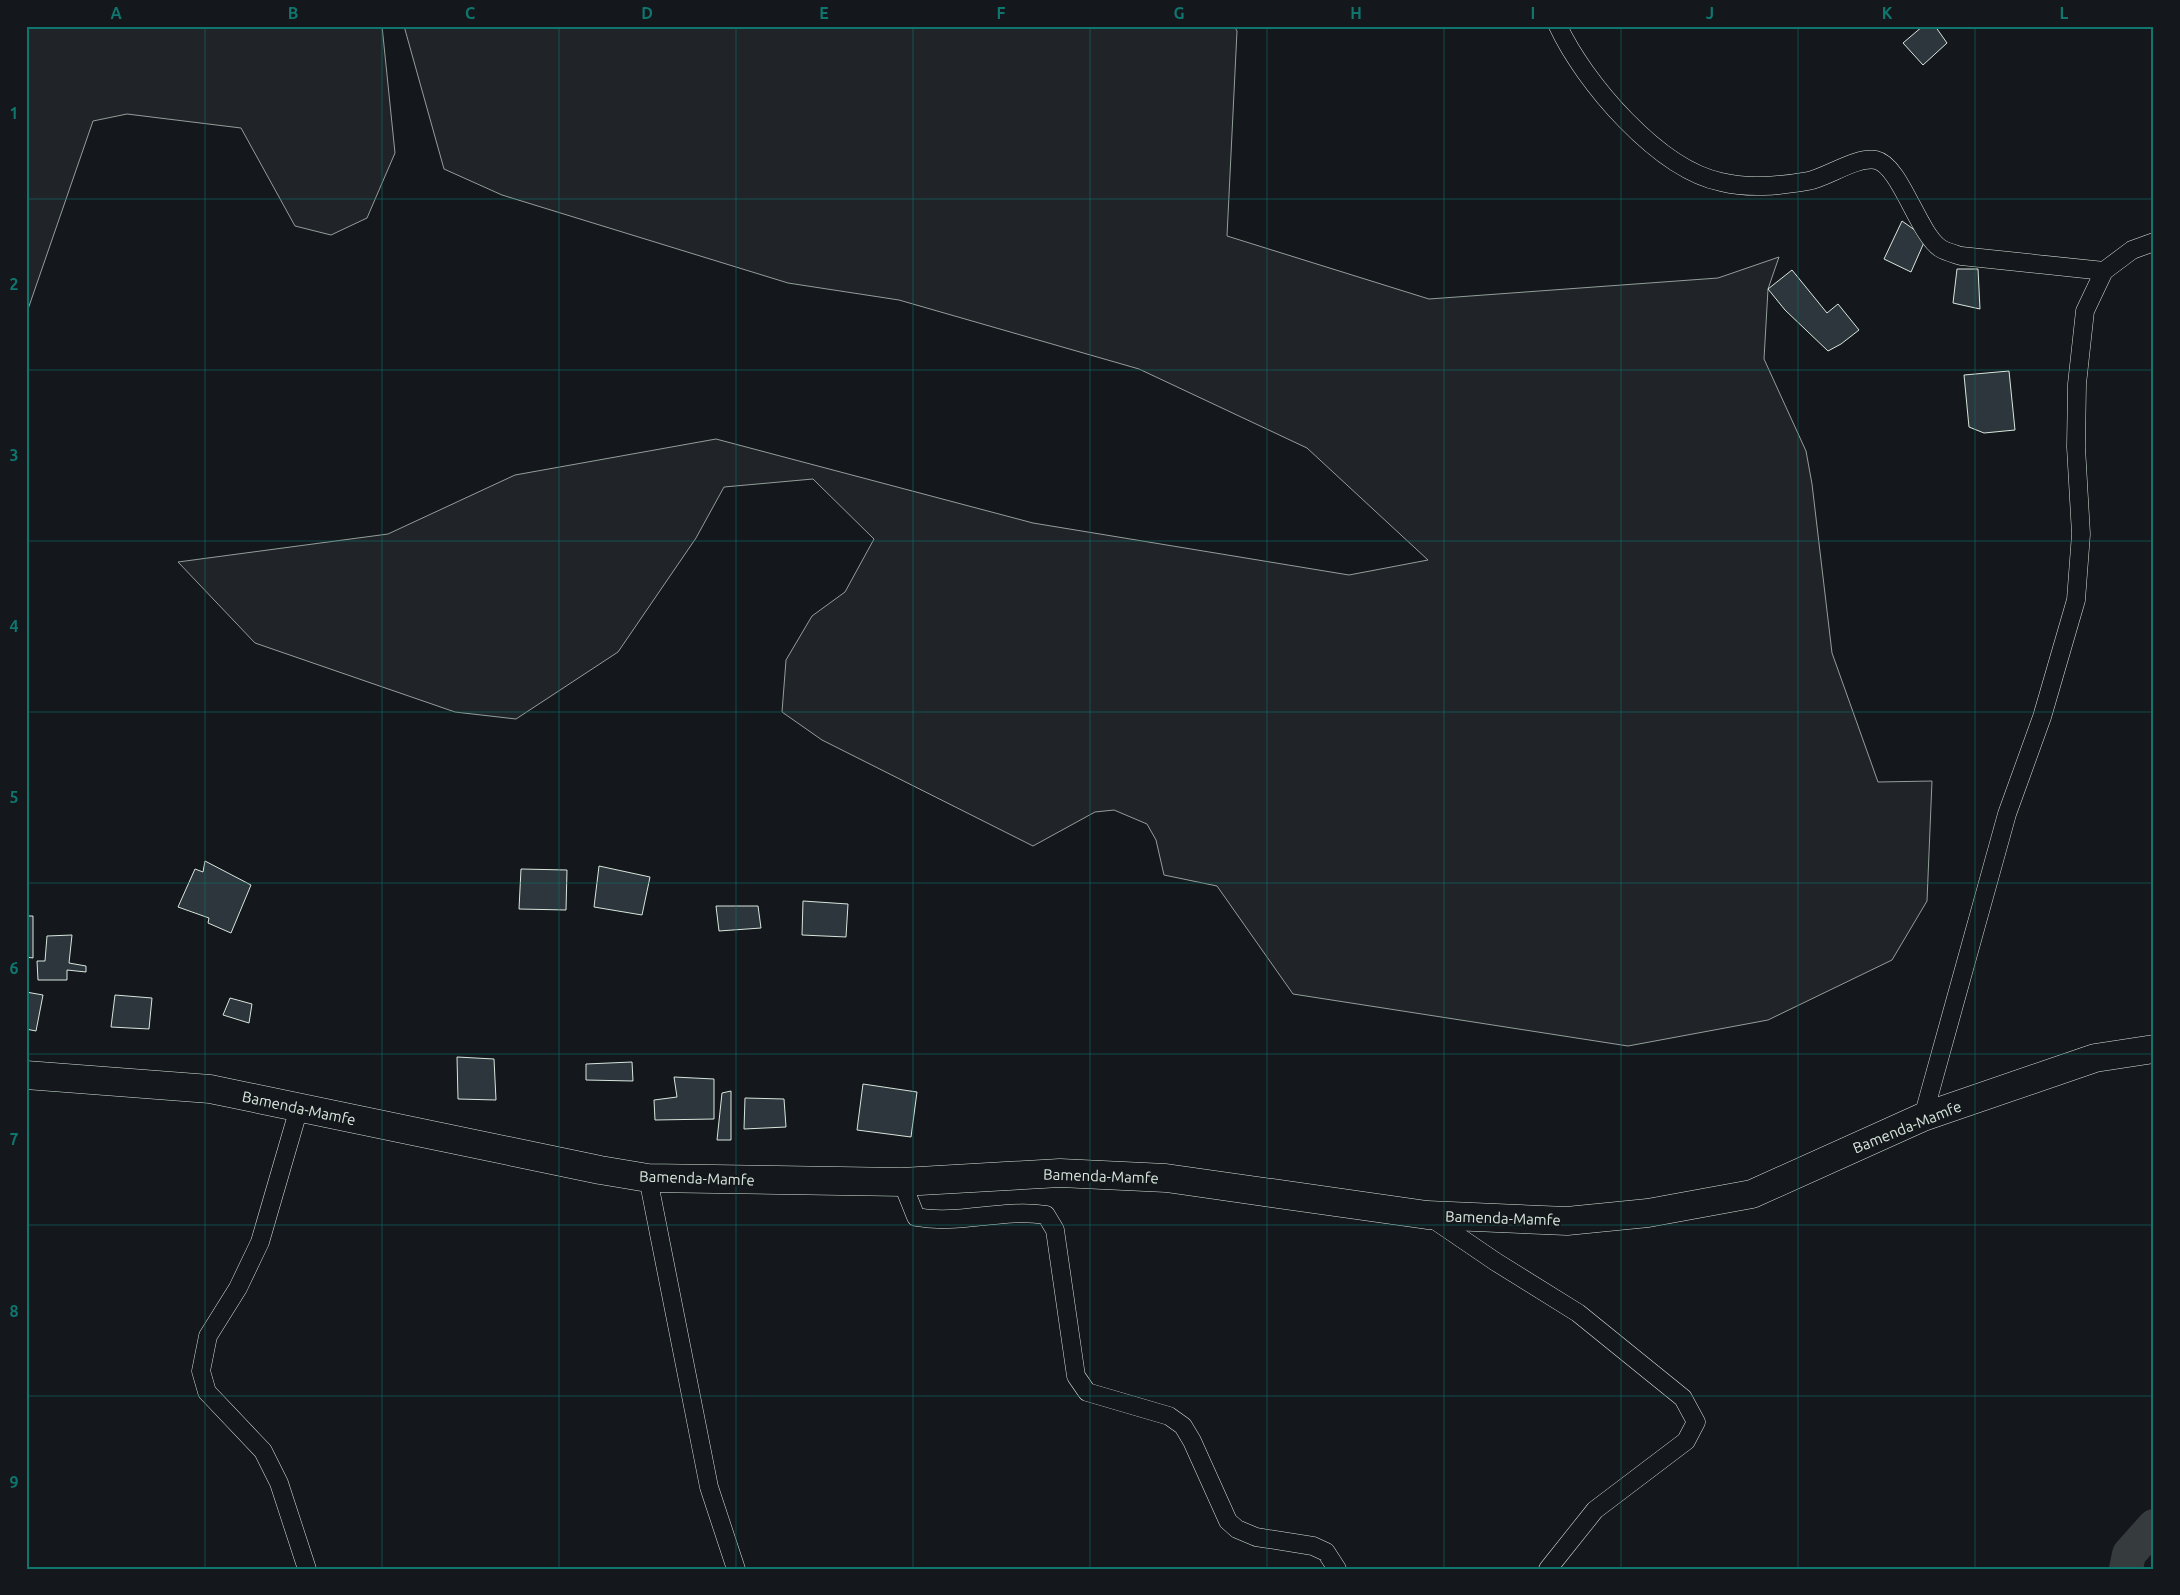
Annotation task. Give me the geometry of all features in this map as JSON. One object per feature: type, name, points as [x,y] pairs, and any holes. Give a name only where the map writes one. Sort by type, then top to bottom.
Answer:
[{"type":"highway","name":"Bamenda-Mamfe","points":[[26,1076],[210,1089],[600,1170],[648,1178],[902,1182],[1060,1174],[1166,1178],[1427,1215],[1567,1221],[1648,1214],[1752,1194],[1922,1117],[2095,1058],[2154,1049]]},
{"type":"street","points":[[1558,26],[1566,44],[1593,84],[1660,153],[1688,169],[1720,182],[1766,187],[1811,181],[1854,163],[1876,160],[1884,165],[1897,180],[1925,229],[1940,248],[1961,256],[2104,270]]},
{"type":"street","points":[[1922,1117],[2007,814],[2042,717],[2076,600],[2081,534],[2076,447],[2077,384],[2085,311],[2104,270],[2132,250],[2154,242]]},
{"type":"street","points":[[299,1108],[260,1242],[238,1288],[208,1336],[201,1371],[207,1392],[263,1451],[279,1482],[306,1569]]},
{"type":"street","points":[[648,1178],[709,1487],[736,1569]]},
{"type":"street","points":[[902,1182],[916,1217],[933,1220],[1027,1212],[1046,1215],[1055,1230],[1076,1376],[1087,1392],[1170,1416],[1183,1426],[1192,1440],[1228,1521],[1237,1530],[1256,1537],[1313,1546],[1326,1552],[1337,1569]]},
{"type":"street","points":[[1427,1215],[1496,1262],[1578,1313],[1683,1398],[1696,1422],[1686,1441],[1595,1510],[1548,1569]]},
{"type":"shaded area","points":[[26,26],[382,26],[395,153],[367,218],[331,235],[295,226],[241,128],[127,114],[93,121],[26,315]]},
{"type":"shaded area","points":[[404,26],[1234,26],[1237,31],[1227,236],[1429,299],[1718,278],[1779,257],[1768,289],[1764,359],[1806,451],[1812,484],[1832,653],[1878,782],[1932,781],[1927,901],[1892,960],[1768,1020],[1628,1046],[1293,994],[1217,886],[1164,875],[1156,840],[1147,824],[1114,810],[1095,812],[1033,846],[822,740],[782,712],[786,660],[812,616],[845,592],[874,539],[813,479],[724,487],[696,538],[618,652],[516,719],[455,712],[255,643],[178,562],[388,534],[515,475],[716,439],[1033,523],[1349,575],[1428,560],[1307,448],[1139,369],[899,300],[788,283],[502,195],[444,169]]},
{"type":"building","points":[[1923,26],[1935,26],[1947,43],[1923,65],[1903,43]]},
{"type":"building","points":[[1902,221],[1926,238],[1911,272],[1884,259]]},
{"type":"building","points":[[1957,269],[1978,269],[1980,309],[1953,303]]},
{"type":"building","points":[[1792,270],[1827,313],[1838,304],[1859,330],[1828,351],[1785,310],[1768,289]]},
{"type":"building","points":[[2009,371],[2015,430],[1984,433],[1969,427],[1964,375]]},
{"type":"building","points":[[205,861],[251,885],[231,933],[208,923],[209,918],[178,907],[195,869],[203,872]]},
{"type":"building","points":[[599,866],[650,877],[642,915],[594,907]]},
{"type":"building","points":[[521,869],[567,870],[566,910],[519,909]]},
{"type":"building","points":[[803,901],[848,904],[846,937],[802,935]]},
{"type":"building","points":[[716,906],[758,906],[761,928],[719,931]]},
{"type":"building","points":[[26,916],[33,916],[33,958],[26,957]]},
{"type":"building","points":[[72,935],[69,963],[86,966],[86,972],[67,970],[67,980],[38,980],[37,961],[45,961],[47,936]]},
{"type":"building","points":[[26,992],[43,995],[36,1031],[26,1029]]},
{"type":"building","points":[[115,995],[152,998],[149,1029],[111,1027]]},
{"type":"building","points":[[230,998],[252,1004],[249,1023],[223,1015]]},
{"type":"building","points":[[457,1057],[494,1059],[496,1100],[458,1099]]},
{"type":"building","points":[[632,1062],[633,1081],[586,1080],[586,1064]]},
{"type":"building","points":[[674,1077],[714,1079],[714,1119],[655,1120],[654,1100],[677,1097]]},
{"type":"building","points":[[863,1084],[917,1092],[911,1137],[857,1130]]},
{"type":"building","points":[[731,1091],[731,1140],[717,1140],[722,1093]]},
{"type":"building","points":[[745,1098],[784,1099],[786,1127],[744,1129]]},
{"type":"waterway","points":[[2126,1569],[2129,1554],[2154,1526]]}]
